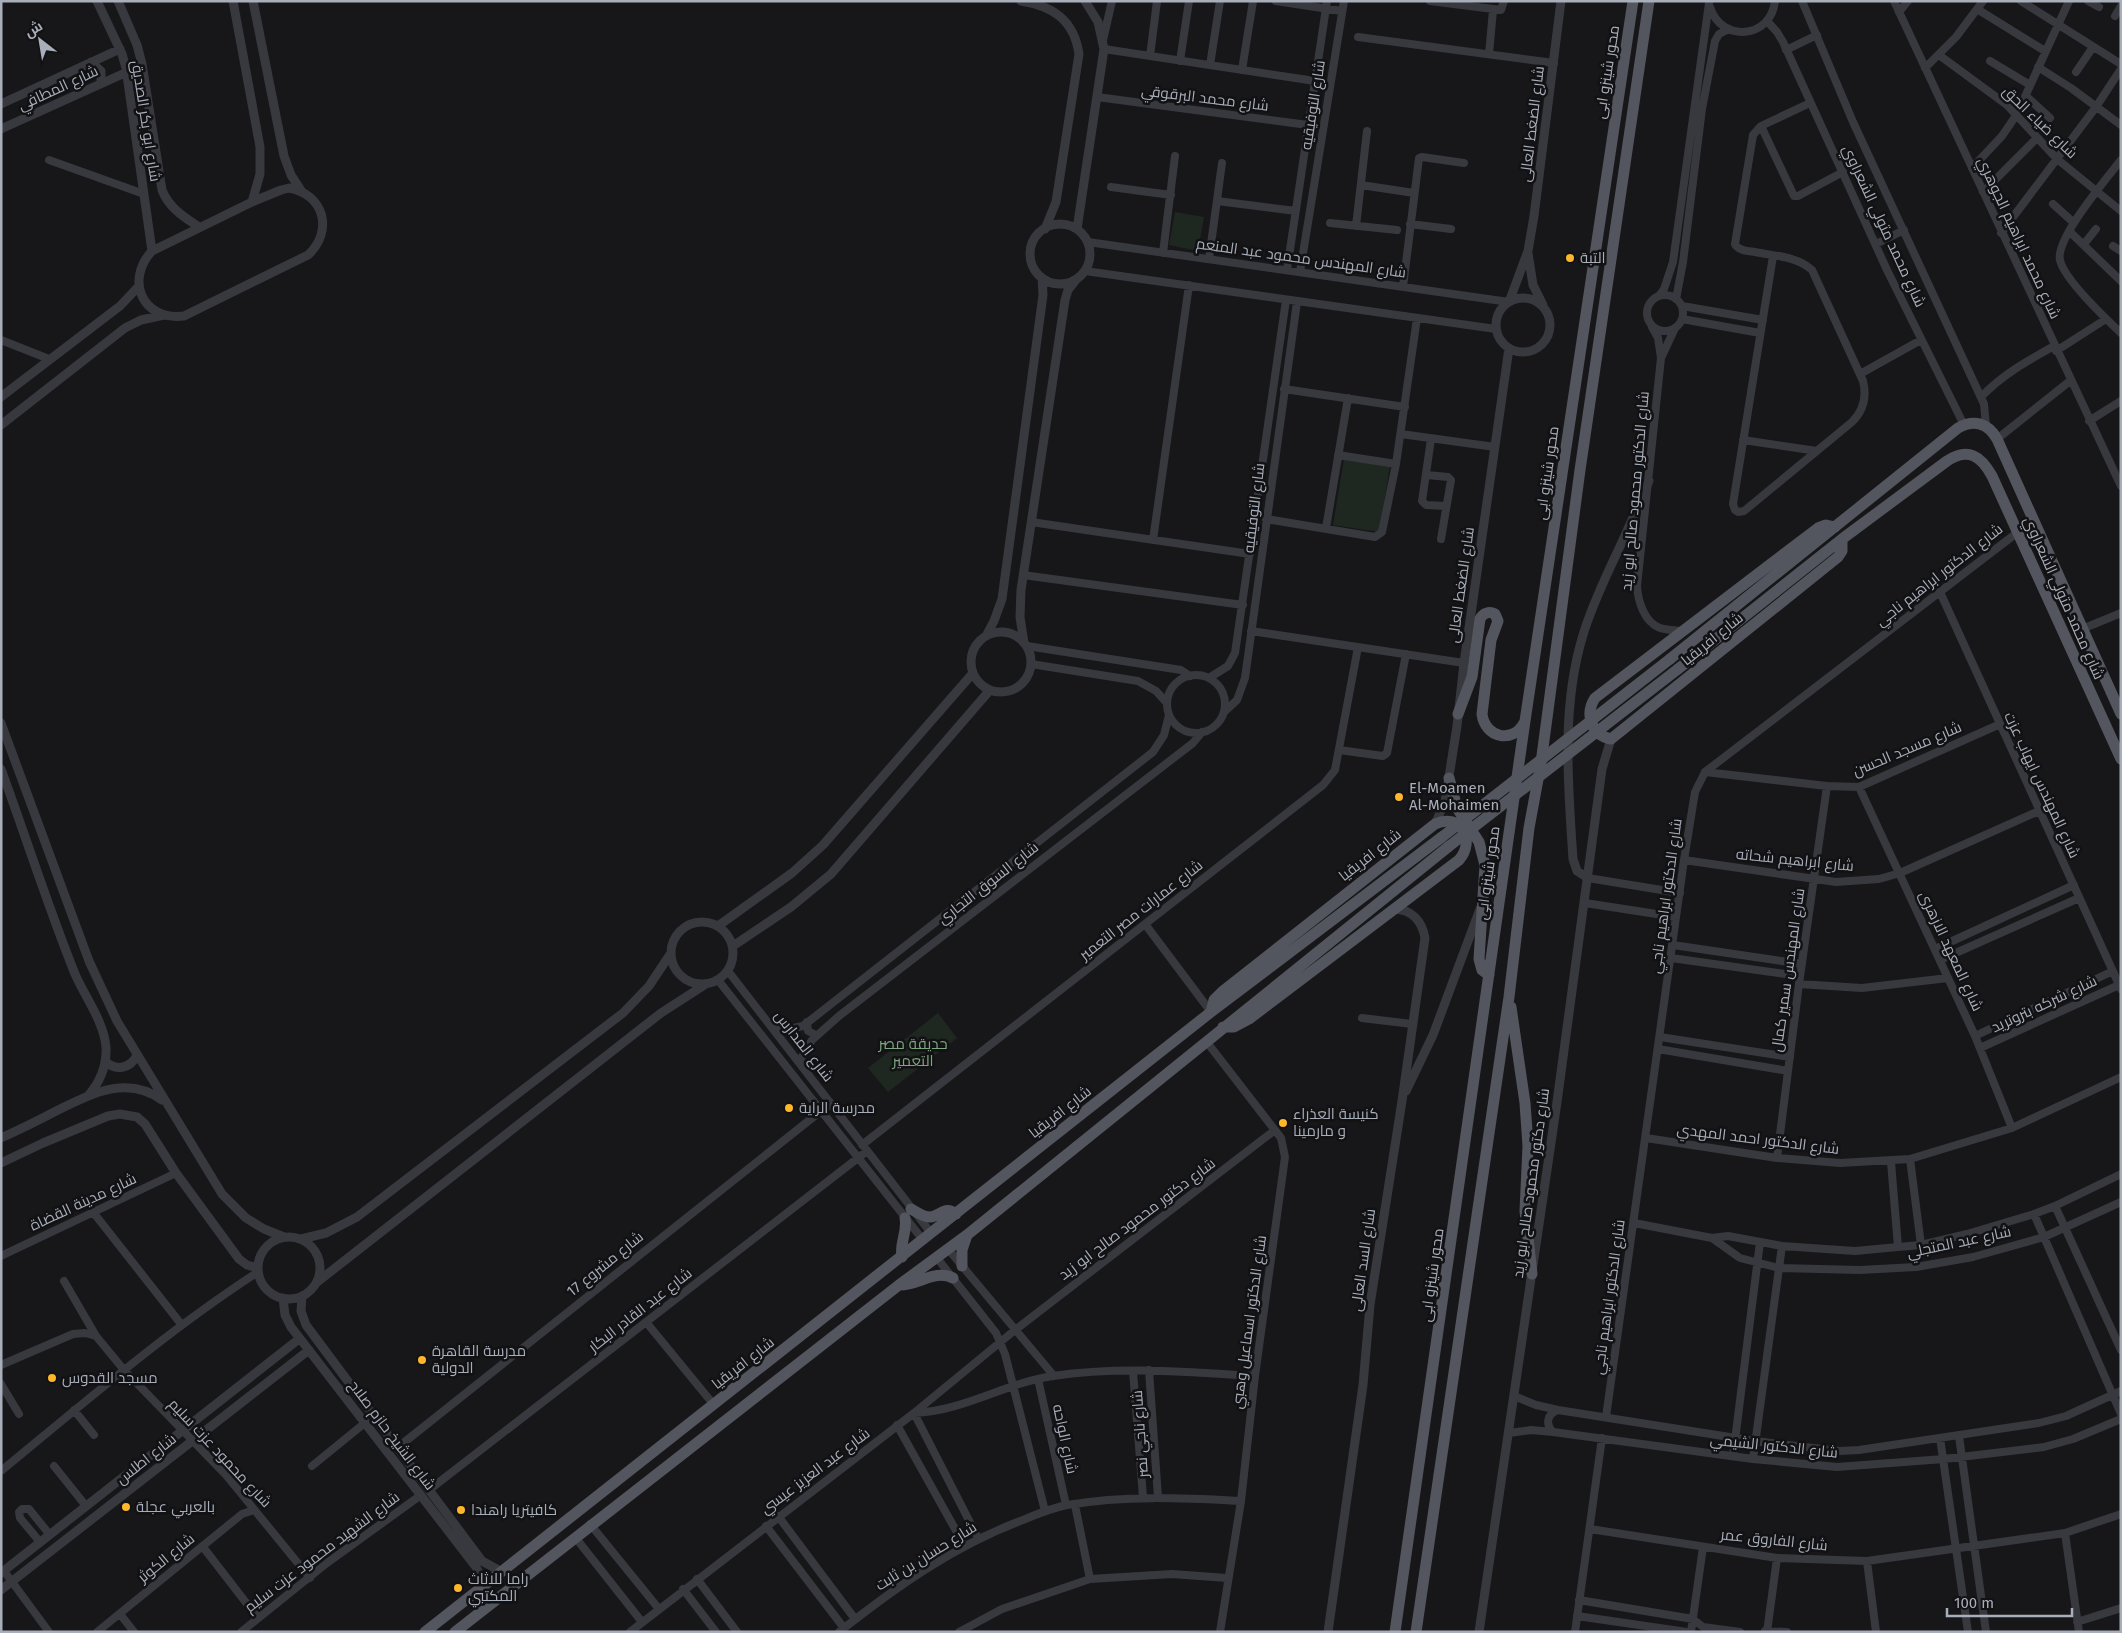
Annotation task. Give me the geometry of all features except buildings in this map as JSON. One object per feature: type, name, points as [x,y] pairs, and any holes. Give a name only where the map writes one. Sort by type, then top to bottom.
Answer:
[{"type":"main road","name":"محور شينزو ابى","points":[[1395,1632],[1525,721],[1633,1]]},
{"type":"main road","name":"محور شينزو ابى","points":[[1416,1632],[1509,997],[1529,828],[1541,763],[1580,470],[1649,1]]},
{"type":"main road","points":[[1964,425],[1975,423],[1986,426]]},
{"type":"main road","name":"شارع افريقيا","points":[[1842,539],[1842,551],[1838,557],[1611,739],[1600,734],[1593,726],[1590,712],[1593,702],[1681,631],[1818,528],[1826,525],[1835,527],[1964,425]]},
{"type":"main road","name":"شارع محمد متولي الشعراوي","points":[[1986,426],[1997,439],[2121,714]]},
{"type":"main road","name":"شارع محمد متولي الشعراوي","points":[[1842,539],[1955,456],[1964,454],[1974,455],[1982,460],[1992,476],[2121,759]]},
{"type":"main road","points":[[1211,1012],[1442,837],[1835,527]]},
{"type":"main road","points":[[454,1632],[898,1285],[967,1235],[1448,847],[1842,539]]},
{"type":"main road","points":[[1458,714],[1472,677],[1480,619],[1483,614],[1489,612],[1496,616],[1498,621],[1490,647],[1482,714],[1484,723],[1493,734],[1507,736],[1516,733],[1525,721]]},
{"type":"main road","points":[[1449,778],[1458,808],[1479,842],[1484,856],[1485,873],[1479,959],[1482,970],[1489,975]]},
{"type":"main road","points":[[1223,1027],[1234,1027],[1249,1019],[1459,860],[1464,853],[1466,838],[1459,826],[1450,820],[1444,820],[1435,824]]},
{"type":"main road","name":"شارع افريقيا","points":[[426,1632],[1211,1012],[1214,1000],[1223,991],[1435,824]]},
{"type":"main road","points":[[1509,997],[1525,1103],[1528,1146],[1525,1211],[1532,1274]]},
{"type":"main road","points":[[902,1257],[901,1246],[908,1214],[933,1216],[944,1210],[949,1210],[956,1214]]},
{"type":"main road","points":[[962,1266],[962,1250],[967,1235]]},
{"type":"main road","points":[[898,1285],[915,1283],[939,1274],[953,1278]]},
{"type":"street","name":"شارع ابو بكر الصديق","points":[[96,1],[120,49],[127,72],[152,251]]},
{"type":"street","name":"شارع ابو بكر الصديق","points":[[118,1],[140,54],[164,195],[174,209],[199,227]]},
{"type":"street","points":[[233,1],[260,147],[260,174],[252,202]]},
{"type":"street","points":[[1,425],[125,328],[141,320],[164,315],[177,317],[190,314],[308,254],[320,238],[323,225],[317,205],[302,192],[291,175],[284,156],[253,1]]},
{"type":"street","points":[[1021,1],[1044,6],[1063,19],[1076,39],[1079,54],[1056,202],[1045,228],[1034,241],[1030,257],[1036,272],[1042,278],[1059,284],[1076,280]]},
{"type":"street","points":[[1085,1],[1098,22],[1104,44]]},
{"type":"street","points":[[1076,229],[1112,1]]},
{"type":"street","points":[[1150,56],[1157,1]]},
{"type":"street","points":[[1180,61],[1189,1]]},
{"type":"street","points":[[1210,65],[1220,1]]},
{"type":"street","points":[[1242,70],[1252,1]]},
{"type":"street","points":[[1276,1],[1326,5],[1342,11]]},
{"type":"street","name":"شارع التوفيقيه","points":[[1300,272],[1344,1]]},
{"type":"street","points":[[1430,1],[1493,10],[1501,10],[1504,1]]},
{"type":"street","name":"شارع الضغط العالى","points":[[1509,302],[1528,251],[1561,1]]},
{"type":"street","points":[[1709,2],[1714,16],[1729,29],[1746,32],[1757,28],[1766,21],[1773,11],[1775,1]]},
{"type":"street","name":"شارع محمد متولي الشعراوي","points":[[1802,1],[1852,122],[1981,397],[1986,411],[1986,426]]},
{"type":"street","name":"شارع محمد ابراهيم الجوهري","points":[[1894,1],[2055,349],[2121,486]]},
{"type":"street","points":[[1899,12],[1908,1]]},
{"type":"street","points":[[2021,1],[2121,64]]},
{"type":"street","points":[[1972,168],[2002,136],[2017,114],[2069,1]]},
{"type":"street","points":[[2088,1],[2099,7]]},
{"type":"street","points":[[1659,296],[1668,280],[1673,262],[1709,2]]},
{"type":"street","points":[[1925,68],[1956,37],[1980,4],[2045,51]]},
{"type":"street","name":"شارع التوفيقيه","points":[[1287,270],[1326,5]]},
{"type":"street","points":[[2115,16],[2121,6]]},
{"type":"street","points":[[1489,54],[1493,10]]},
{"type":"street","name":"شارع محمد متولي الشعراوي","points":[[1766,21],[1778,32],[1921,340],[1964,425]]},
{"type":"street","points":[[1676,299],[1683,262],[1702,108],[1717,37],[1729,29]]},
{"type":"street","points":[[1786,50],[1816,35]]},
{"type":"street","points":[[1358,37],[1554,63]]},
{"type":"street","points":[[1104,44],[1150,56],[1315,81]]},
{"type":"street","points":[[2076,72],[2093,47]]},
{"type":"street","name":"شارع المطافي","points":[[1,104],[120,49]]},
{"type":"street","name":"شارع ضياء الحق","points":[[1939,55],[2017,114],[2057,159],[2121,211]]},
{"type":"street","points":[[1702,57],[1712,59]]},
{"type":"street","points":[[1990,61],[2030,86]]},
{"type":"street","points":[[91,62],[101,71],[101,83]]},
{"type":"street","points":[[2038,67],[2121,125]]},
{"type":"street","points":[[2001,233],[2096,107],[2121,69]]},
{"type":"street","name":"شارع المطافي","points":[[1,129],[127,72]]},
{"type":"street","points":[[130,92],[146,90]]},
{"type":"street","points":[[2026,96],[2050,118]]},
{"type":"street","name":"شارع محمد البرقوقي","points":[[1097,98],[1308,125]]},
{"type":"street","points":[[1773,256],[1732,504],[1733,508],[1738,512],[1744,510],[1852,422],[1861,410],[1865,388],[1812,270],[1799,261],[1738,249],[1736,244],[1752,138],[1761,126],[1810,103]]},
{"type":"street","points":[[1761,126],[1794,196],[1798,196],[1842,172]]},
{"type":"street","points":[[1356,226],[1367,131]]},
{"type":"street","points":[[1983,192],[2037,138]]},
{"type":"street","points":[[1163,253],[1176,156]]},
{"type":"street","points":[[1403,287],[1420,157],[1464,163]]},
{"type":"street","points":[[49,160],[144,194]]},
{"type":"street","points":[[2121,160],[2074,223],[2059,248],[2060,260],[2071,280],[2121,333]]},
{"type":"street","points":[[1209,259],[1222,163]]},
{"type":"street","points":[[1361,185],[1414,193]]},
{"type":"street","points":[[1111,187],[1171,195]]},
{"type":"street","points":[[164,315],[148,304],[139,286],[140,266],[152,251],[199,227],[281,190],[289,188],[302,192]]},
{"type":"street","points":[[1217,201],[1296,212]]},
{"type":"street","points":[[2053,204],[2074,223]]},
{"type":"street","points":[[1330,223],[1397,230]]},
{"type":"street","points":[[1045,228],[1064,224],[1076,229],[1088,242],[1090,257],[1085,271],[1068,290],[1065,300],[1023,575],[1020,608],[1025,645],[1031,664],[1029,672],[1020,685],[1006,691],[990,690],[977,680],[973,673],[971,659],[980,640],[999,632],[1019,638],[1025,645],[1181,670],[1190,676]]},
{"type":"street","points":[[1410,224],[1451,229]]},
{"type":"street","points":[[2084,244],[2096,229]]},
{"type":"street","points":[[1876,244],[1904,230]]},
{"type":"street","points":[[2069,231],[2121,281]]},
{"type":"street","name":"شارع المهندس محمود عبد المنعم","points":[[1088,242],[1509,302]]},
{"type":"street","points":[[2113,246],[2121,251]]},
{"type":"street","name":"شارع الضغط العالى","points":[[1528,251],[1533,284],[1544,308]]},
{"type":"street","points":[[1085,271],[1496,329]]},
{"type":"street","points":[[986,636],[1002,599],[1043,295],[1042,278]]},
{"type":"street","points":[[1153,540],[1189,285]]},
{"type":"street","points":[[1,397],[120,306],[139,286]]},
{"type":"street","points":[[1682,306],[1682,318],[1676,328],[1666,332],[1652,327],[1646,316],[1647,307],[1652,300],[1659,296],[1668,295],[1676,299],[1682,306],[1762,320]]},
{"type":"street","points":[[1519,298],[1530,299],[1544,308],[1549,318],[1550,330],[1541,345],[1526,352],[1509,348],[1499,338],[1496,329],[1498,315],[1509,302],[1519,298]]},
{"type":"street","name":"شارع التوفيقيه","points":[[1209,678],[1222,671],[1232,660],[1250,554],[1286,300]]},
{"type":"street","name":"شارع التوفيقيه","points":[[1224,712],[1237,700],[1243,686],[1297,302]]},
{"type":"street","points":[[1266,519],[1375,537],[1382,532],[1401,434],[1417,318]]},
{"type":"street","points":[[1682,318],[1760,333]]},
{"type":"street","points":[[1981,397],[2011,371],[2055,349],[2106,319]]},
{"type":"street","name":"شارع الدكتور محمود صالح ابو زيد","points":[[1652,327],[1658,338],[1661,358],[1637,586],[1643,611],[1653,623],[1659,628],[1681,631]]},
{"type":"street","name":"شارع الدكتور محمود صالح ابو زيد","points":[[1661,358],[1676,328]]},
{"type":"street","points":[[1,340],[49,359]]},
{"type":"street","points":[[1860,374],[1921,340]]},
{"type":"street","points":[[1280,344],[1291,345]]},
{"type":"street","name":"شارع الضغط العالى","points":[[1435,824],[1443,810],[1449,778],[1509,348]]},
{"type":"street","points":[[1997,439],[2070,381]]},
{"type":"street","points":[[1284,390],[1404,407]]},
{"type":"street","points":[[1326,528],[1348,398]]},
{"type":"street","points":[[2090,421],[2121,401]]},
{"type":"street","points":[[1401,434],[1495,447]]},
{"type":"street","points":[[1431,439],[1423,504],[1446,506]]},
{"type":"street","points":[[1743,440],[1818,451]]},
{"type":"street","points":[[1338,454],[1396,464]]},
{"type":"street","points":[[1426,475],[1450,479],[1441,539]]},
{"type":"street","points":[[1649,481],[1595,598],[1582,636],[1574,674],[1570,702],[1568,759],[1573,859],[1577,871],[1588,878],[1680,893]]},
{"type":"street","points":[[1031,522],[1250,554]]},
{"type":"street","name":"شارع الدكتور ابراهيم ناجي","points":[[1606,1417],[1695,792],[1705,772],[2018,532]]},
{"type":"street","points":[[1023,575],[1242,606]]},
{"type":"street","name":"شارع المهندس ايهاب عزت","points":[[1940,592],[1998,725],[2120,987]]},
{"type":"street","points":[[2082,629],[2121,613]]},
{"type":"street","points":[[1251,631],[1464,663]]},
{"type":"street","name":"شارع عمارات مصر التعمير","points":[[865,1148],[1145,924],[1323,785],[1335,770],[1358,647]]},
{"type":"street","points":[[1339,750],[1383,756],[1387,753],[1406,654]]},
{"type":"street","points":[[1031,664],[1138,681],[1156,691],[1167,703]]},
{"type":"street","points":[[718,926],[792,872],[823,845],[973,673]]},
{"type":"street","points":[[1198,675],[1209,678],[1216,682],[1224,696],[1224,712],[1212,728],[1196,733],[1182,729],[1177,726],[1169,715],[1167,703],[1174,685],[1190,676],[1198,675]]},
{"type":"street","points":[[733,946],[798,902],[831,874],[990,690]]},
{"type":"street","name":"شارع السوق التجاري","points":[[772,1026],[778,1029],[790,1030],[807,1022],[1154,752],[1164,735],[1169,715]]},
{"type":"street","points":[[1,723],[89,961],[107,1002],[222,1194],[255,1224],[284,1237],[301,1239],[326,1233],[358,1217],[607,1025],[641,996],[657,976],[671,953],[676,935],[683,928],[700,922],[718,926],[728,934],[733,946],[732,963],[728,971],[718,980],[706,984],[661,1013],[316,1283],[302,1296],[283,1298],[274,1295],[266,1289],[261,1281],[258,1270],[259,1259],[268,1245],[284,1237]]},
{"type":"street","name":"شارع مسجد الحسن","points":[[1705,772],[1827,786],[1859,787],[1998,725]]},
{"type":"street","name":"شارع السوق التجاري","points":[[799,1062],[804,1051],[816,1035],[1188,747],[1202,732]]},
{"type":"street","name":"شارع دكتور محمود صالح ابو زيد","points":[[1479,1632],[1586,903],[1602,769],[1611,739]]},
{"type":"street","points":[[1,769],[75,973],[102,1032],[106,1048],[106,1061],[101,1078],[88,1096]]},
{"type":"street","name":"شارع المهندس سمير كمال","points":[[1777,1158],[1827,786]]},
{"type":"street","name":"شارع المعهد الازهرى","points":[[1859,787],[1975,1036],[2012,1128]]},
{"type":"street","name":"شارع ابراهيم شحاته","points":[[1684,860],[1836,882],[1879,879],[1900,873],[2038,810]]},
{"type":"street","points":[[1935,949],[2074,885]]},
{"type":"street","points":[[1940,960],[2079,898]]},
{"type":"street","points":[[1403,1096],[1433,1035],[1483,900]]},
{"type":"street","points":[[1586,903],[1676,917]]},
{"type":"street","name":"شارع السد العالى","points":[[1328,1632],[1362,1385],[1371,1296],[1403,1096],[1424,938],[1424,932],[1414,916],[1405,910],[1395,908]]},
{"type":"street","points":[[1145,924],[1211,1012]]},
{"type":"street","points":[[1673,945],[1802,964]]},
{"type":"street","points":[[671,953],[674,965],[682,976],[693,982],[706,984]]},
{"type":"street","points":[[1672,958],[1800,980],[1872,988],[1948,978]]},
{"type":"street","name":"شارع المدارس","points":[[728,971],[831,1102],[865,1148],[908,1214]]},
{"type":"street","name":"شارع شركه بتروتريد","points":[[1975,1036],[2113,971]]},
{"type":"street","name":"شارع المدارس","points":[[718,980],[859,1158],[927,1237]]},
{"type":"street","name":"شارع شركه بتروتريد","points":[[1980,1048],[2120,987]]},
{"type":"street","points":[[1362,1018],[1412,1024]]},
{"type":"street","points":[[807,1022],[808,1031],[816,1035]]},
{"type":"street","points":[[1660,1037],[1790,1057]]},
{"type":"street","name":"شارع الدكتور اسماعيل وهبي","points":[[1206,1041],[1275,1130],[1283,1143],[1285,1157],[1255,1376],[1241,1501],[1220,1632]]},
{"type":"street","points":[[1658,1049],[1788,1071]]},
{"type":"street","points":[[106,1061],[112,1067],[121,1068],[133,1062],[137,1055]]},
{"type":"street","name":"شارع الدكتور احمد المهدي","points":[[1646,1138],[1777,1158],[1840,1163],[1891,1162],[1910,1159],[2012,1128],[2121,1077]]},
{"type":"street","points":[[1,1138],[88,1096],[113,1088],[147,1091],[166,1103]]},
{"type":"street","name":"شارع مشروع 17","points":[[397,1448],[831,1102]]},
{"type":"street","points":[[1,1164],[95,1120],[120,1114],[137,1117],[145,1124],[176,1173],[239,1259],[258,1270]]},
{"type":"street","name":"شارع دكتور محمود صالح ابو زيد","points":[[1015,1330],[1275,1130]]},
{"type":"street","name":"شارع عبد القادر البكار","points":[[425,1493],[859,1158],[865,1148]]},
{"type":"street","points":[[1910,1159],[1921,1245]]},
{"type":"street","points":[[1891,1162],[1898,1247]]},
{"type":"street","name":"شارع مدينة القضاة","points":[[1,1256],[176,1173]]},
{"type":"street","name":"شارع عبد المتجلي","points":[[1634,1223],[1712,1238],[1728,1236],[1782,1246],[1855,1251],[1921,1245],[1967,1234],[2034,1214],[2055,1206],[2121,1174]]},
{"type":"street","name":"شارع عبد المتجلي","points":[[1712,1238],[1740,1258],[1780,1268],[1860,1270],[1916,1267],[1973,1257],[2044,1237],[2121,1202]]},
{"type":"street","points":[[2055,1206],[2121,1350]]},
{"type":"street","points":[[94,1212],[181,1324]]},
{"type":"street","points":[[2034,1214],[2121,1414]]},
{"type":"street","points":[[301,1239],[314,1250],[318,1258],[320,1266],[316,1283]]},
{"type":"street","points":[[1733,1456],[1760,1242]]},
{"type":"street","points":[[1753,1459],[1782,1246]]},
{"type":"street","points":[[948,1249],[1054,1376]]},
{"type":"street","points":[[937,1258],[996,1333],[1000,1342],[1014,1387],[1046,1511]]},
{"type":"street","points":[[1,1471],[181,1324],[258,1270]]},
{"type":"street","name":"شارع محمود عزت سليم","points":[[64,1281],[96,1336],[124,1370],[226,1475],[310,1578]]},
{"type":"street","name":"شارع الشيخ حازم صلاح","points":[[302,1296],[300,1311],[306,1325],[397,1448],[425,1493]]},
{"type":"street","name":"شارع الشيخ حازم صلاح","points":[[283,1298],[287,1321],[366,1422],[425,1493],[476,1561],[484,1586]]},
{"type":"street","points":[[646,1322],[714,1405]]},
{"type":"street","name":"شارع عبد العزيز عيسي","points":[[630,1632],[914,1413],[1015,1330]]},
{"type":"street","points":[[1,1365],[73,1334],[79,1333],[96,1336]]},
{"type":"street","name":"شارع اطلس","points":[[2,1572],[300,1338]]},
{"type":"street","name":"شارع اطلس","points":[[1,1590],[309,1350]]},
{"type":"street","points":[[978,1538],[914,1413],[948,1409],[1038,1379],[1054,1376],[1149,1370],[1255,1376]]},
{"type":"street","name":"شارع ناجي نصر","points":[[1149,1370],[1158,1497]]},
{"type":"street","name":"شارع ناجي نصر","points":[[1133,1371],[1143,1497]]},
{"type":"street","name":"شارع الواحه","points":[[1038,1379],[1066,1505]]},
{"type":"street","points":[[1,1384],[19,1414]]},
{"type":"street","name":"شارع الدكتور الشيمي","points":[[1514,1396],[1536,1405],[1558,1410],[1755,1441],[1849,1451],[2039,1423],[2066,1416],[2121,1392]]},
{"type":"street","points":[[74,1410],[94,1435]]},
{"type":"street","points":[[1554,1432],[1549,1427],[1548,1421],[1552,1413],[1558,1410]]},
{"type":"street","name":"شارع الدكتور الشيمي","points":[[1509,1433],[1531,1430],[1554,1432],[1753,1459],[1838,1467],[1944,1459],[2044,1447],[2073,1439],[2121,1419]]},
{"type":"street","points":[[312,1466],[366,1422]]},
{"type":"street","points":[[897,1425],[964,1545]]},
{"type":"street","points":[[1959,1436],[1986,1632]]},
{"type":"street","points":[[1575,1632],[1602,1438]]},
{"type":"street","points":[[1940,1438],[1968,1632]]},
{"type":"street","points":[[54,1466],[86,1506]]},
{"type":"street","name":"شارع الشهيد محمود عزت سليم","points":[[241,1632],[425,1493]]},
{"type":"street","name":"شارع حسان بن ثابت","points":[[842,1630],[897,1588],[964,1545],[1046,1511],[1066,1505],[1143,1497],[1241,1501]]},
{"type":"street","points":[[1075,1504],[1090,1579]]},
{"type":"street","points":[[40,1542],[20,1518],[19,1512],[22,1509],[29,1509],[50,1534]]},
{"type":"street","name":"شارع الكوثر","points":[[97,1632],[242,1514],[254,1510]]},
{"type":"street","name":"شارع الفاروق عمر","points":[[1590,1529],[1777,1558],[1867,1561],[2065,1533],[2121,1514]]},
{"type":"street","points":[[778,1516],[855,1619]]},
{"type":"street","points":[[590,1524],[659,1609]]},
{"type":"street","points":[[766,1526],[842,1630]]},
{"type":"street","points":[[2065,1533],[2079,1632]]},
{"type":"street","points":[[575,1537],[642,1622]]},
{"type":"street","points":[[203,1547],[258,1618]]},
{"type":"street","points":[[1690,1632],[1703,1547]]},
{"type":"street","points":[[1777,1558],[1766,1631],[1787,1632]]},
{"type":"street","name":"شارع الشيخ حازم صلاح","points":[[476,1561],[502,1572]]},
{"type":"street","points":[[1867,1561],[1876,1632]]},
{"type":"street","points":[[2,1572],[12,1582],[49,1632]]},
{"type":"street","points":[[960,1632],[1002,1609],[1090,1579],[1172,1574],[1228,1578]]},
{"type":"street","points":[[697,1579],[737,1632]]},
{"type":"street","points":[[684,1589],[716,1632]]},
{"type":"street","points":[[1579,1600],[1693,1619],[1703,1627]]},
{"type":"street","points":[[2077,1622],[2121,1608]]},
{"type":"street","points":[[120,1614],[134,1632]]},
{"type":"street","points":[[1578,1616],[1690,1632],[1703,1627],[1740,1632]]},
{"type":"green space","points":[[1175,212],[1204,217],[1198,251],[1169,245]]},
{"type":"green space","points":[[1344,459],[1390,466],[1379,532],[1333,525]]},
{"type":"green space","name":"حديقة مصر التعمير","points":[[938,1013],[957,1038],[888,1092],[868,1068]]},
{"type":"place","name":"التبة","points":[[1570,258]]},
{"type":"place","name":"El-Moamen Al-Mohaimen","points":[[1399,797]]},
{"type":"place","name":"مدرسة الراية","points":[[789,1108]]},
{"type":"place","name":"كنيسة العذراء و مارمينا","points":[[1283,1123]]},
{"type":"place","name":"مدرسة القاهرة الدولية","points":[[422,1360]]},
{"type":"place","name":"مسجد القدوس","points":[[52,1378]]},
{"type":"place","name":"بالعربي عجلة","points":[[126,1507]]},
{"type":"place","name":"كافيتريا راهندا","points":[[461,1510]]},
{"type":"place","name":"راما للاثاث المكتبي","points":[[458,1588]]}]
